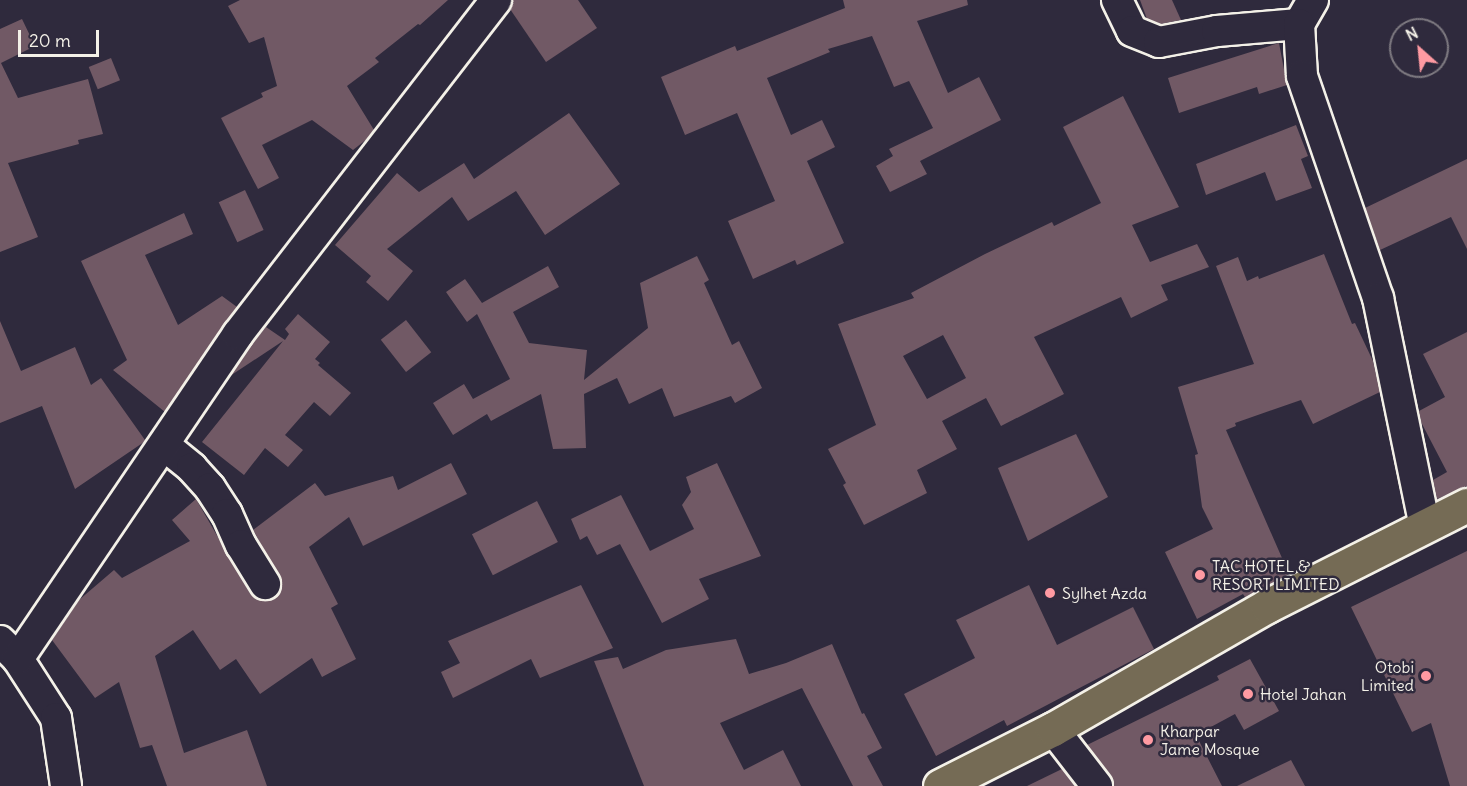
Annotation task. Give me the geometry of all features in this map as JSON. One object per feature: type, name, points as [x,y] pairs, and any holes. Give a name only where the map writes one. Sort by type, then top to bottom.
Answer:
[{"type":"highway","points":[[940,786],[1053,729],[1267,606],[1467,505]]},
{"type":"street","points":[[66,786],[56,718],[9,650],[164,445],[238,334],[496,0]]},
{"type":"street","points":[[1117,0],[1132,31],[1159,42],[1306,12],[1302,76],[1378,298],[1425,526]]},
{"type":"street","points":[[164,445],[192,468],[210,488],[227,514],[241,545],[265,584]]},
{"type":"street","points":[[1053,729],[1097,786]]},
{"type":"building","points":[[240,0],[448,0],[420,25],[418,24],[375,58],[379,62],[347,86],[374,130],[367,139],[353,150],[312,120],[262,145],[279,178],[258,189],[221,118],[263,97],[261,93],[277,86],[264,37],[249,43],[228,6]]},
{"type":"building","points":[[513,0],[578,0],[597,28],[546,62],[510,9]]},
{"type":"building","points":[[843,0],[967,0],[968,5],[917,21],[948,93],[979,77],[1001,120],[920,161],[927,174],[890,192],[876,166],[893,156],[889,149],[933,128],[909,81],[894,87],[872,36],[828,49],[830,52],[767,78],[791,135],[822,120],[835,147],[807,161],[844,243],[797,265],[795,260],[753,279],[728,221],[775,201],[737,113],[685,135],[661,77],[735,46],[737,51],[845,8]]},
{"type":"building","points":[[1140,0],[1172,0],[1181,20],[1161,24],[1147,19]]},
{"type":"building","points":[[22,19],[35,46],[1,63],[18,98],[88,79],[103,134],[78,140],[79,144],[8,163],[38,237],[0,252],[0,29]]},
{"type":"building","points":[[1279,43],[1287,85],[1259,94],[1257,87],[1179,113],[1168,78]]},
{"type":"building","points":[[111,58],[120,80],[98,89],[89,67]]},
{"type":"building","points":[[1123,96],[1179,207],[1132,225],[1150,262],[1197,244],[1209,267],[1161,285],[1168,300],[1131,318],[1121,297],[1034,337],[1064,394],[1001,426],[986,398],[942,421],[957,449],[917,470],[927,493],[864,525],[843,485],[846,483],[828,449],[876,425],[838,324],[914,298],[911,293],[985,254],[1052,222],[1054,226],[1101,203],[1063,127]],"holes":[[[943,335],[966,378],[927,399],[903,356]]]},
{"type":"building","points":[[569,113],[620,184],[545,235],[516,191],[468,221],[452,197],[387,249],[413,271],[388,301],[366,282],[371,276],[335,245],[397,173],[419,192],[464,163],[474,179]]},
{"type":"building","points":[[1296,125],[1308,156],[1301,159],[1312,188],[1276,201],[1265,172],[1206,195],[1196,164]]},
{"type":"building","points":[[1467,159],[1467,249],[1451,217],[1380,250],[1365,208]]},
{"type":"building","points":[[245,190],[264,230],[237,242],[219,202]]},
{"type":"building","points":[[184,213],[193,234],[145,255],[178,325],[222,296],[237,307],[165,412],[113,370],[127,360],[81,261]]},
{"type":"building","points":[[1324,254],[1352,324],[1355,323],[1373,361],[1380,392],[1313,424],[1301,400],[1235,423],[1236,426],[1226,430],[1289,574],[1245,597],[1243,594],[1197,619],[1165,552],[1213,529],[1202,507],[1195,455],[1198,454],[1178,387],[1254,364],[1216,266],[1238,257],[1247,281],[1258,276],[1259,279]]},
{"type":"building","points":[[697,256],[709,280],[704,283],[732,345],[739,341],[762,388],[735,403],[731,396],[674,417],[662,388],[629,404],[617,378],[584,394],[586,448],[553,449],[541,394],[491,421],[487,414],[453,435],[433,403],[464,384],[473,399],[510,379],[477,314],[467,322],[446,292],[465,279],[482,303],[548,266],[559,287],[513,312],[529,343],[587,350],[584,380],[648,328],[640,283]]},
{"type":"building","points":[[298,314],[330,342],[315,359],[320,363],[318,365],[351,393],[330,416],[314,402],[285,435],[303,450],[288,467],[265,448],[244,475],[202,442],[283,341],[230,376],[252,344],[266,327],[285,340],[289,334],[285,329]]},
{"type":"building","points":[[406,320],[431,352],[406,372],[381,340]]},
{"type":"building","points":[[0,321],[21,371],[75,347],[91,385],[101,378],[145,440],[144,442],[75,489],[42,406],[0,423]]},
{"type":"building","points":[[1467,332],[1467,486],[1437,499],[1433,480],[1447,472],[1421,422],[1419,411],[1445,397],[1423,354]]},
{"type":"building","points":[[1076,434],[1108,497],[1028,541],[998,468]]},
{"type":"building","points":[[451,463],[467,494],[363,546],[349,517],[309,547],[338,604],[331,608],[356,659],[322,677],[312,658],[260,694],[236,659],[220,670],[193,630],[155,656],[184,753],[247,730],[267,786],[167,786],[152,745],[140,748],[119,682],[95,698],[52,640],[79,600],[114,570],[122,578],[190,541],[172,520],[196,499],[250,593],[257,599],[266,601],[280,593],[282,583],[253,530],[315,483],[325,496],[393,476],[398,490]]},
{"type":"building","points":[[717,463],[761,556],[699,579],[709,599],[662,623],[620,544],[597,555],[587,536],[580,540],[571,519],[621,495],[650,551],[694,529],[682,505],[691,492],[686,477]]},
{"type":"building","points":[[537,501],[558,542],[493,575],[472,534]]},
{"type":"building","name":"Otobi Limited","points":[[1467,551],[1467,786],[1450,786],[1431,723],[1412,732],[1351,607]]},
{"type":"building","points":[[581,585],[613,648],[540,678],[531,659],[453,698],[441,672],[460,663],[448,641]]},
{"type":"building","points":[[1029,585],[1057,645],[1133,607],[1154,649],[1007,726],[1004,720],[936,756],[904,694],[975,658],[956,620]]},
{"type":"building","points":[[736,639],[749,674],[786,663],[832,644],[862,714],[864,713],[882,748],[867,756],[883,786],[853,786],[802,688],[720,723],[744,770],[783,750],[801,786],[644,786],[594,661],[618,657],[623,669],[666,650]]},
{"type":"building","name":"Kharpar Jame Mosque","points":[[1250,659],[1279,711],[1244,730],[1235,714],[1196,735],[1222,786],[1114,786],[1111,775],[1087,745],[1219,680],[1217,676]]},
{"type":"building","points":[[1291,760],[1305,786],[1237,786]]},
{"type":"building","points":[[1062,769],[1075,786],[1027,786]]},
{"type":"place","name":"TAC HOTEL & RESORT LIMITED","points":[[1200,575]]},
{"type":"place","name":"Sylhet Azda","points":[[1050,593]]},
{"type":"place","name":"Otobi Limited","points":[[1426,676]]},
{"type":"place","name":"Hotel Jahan","points":[[1248,694]]},
{"type":"place","name":"Kharpar Jame Mosque","points":[[1148,740]]}]
